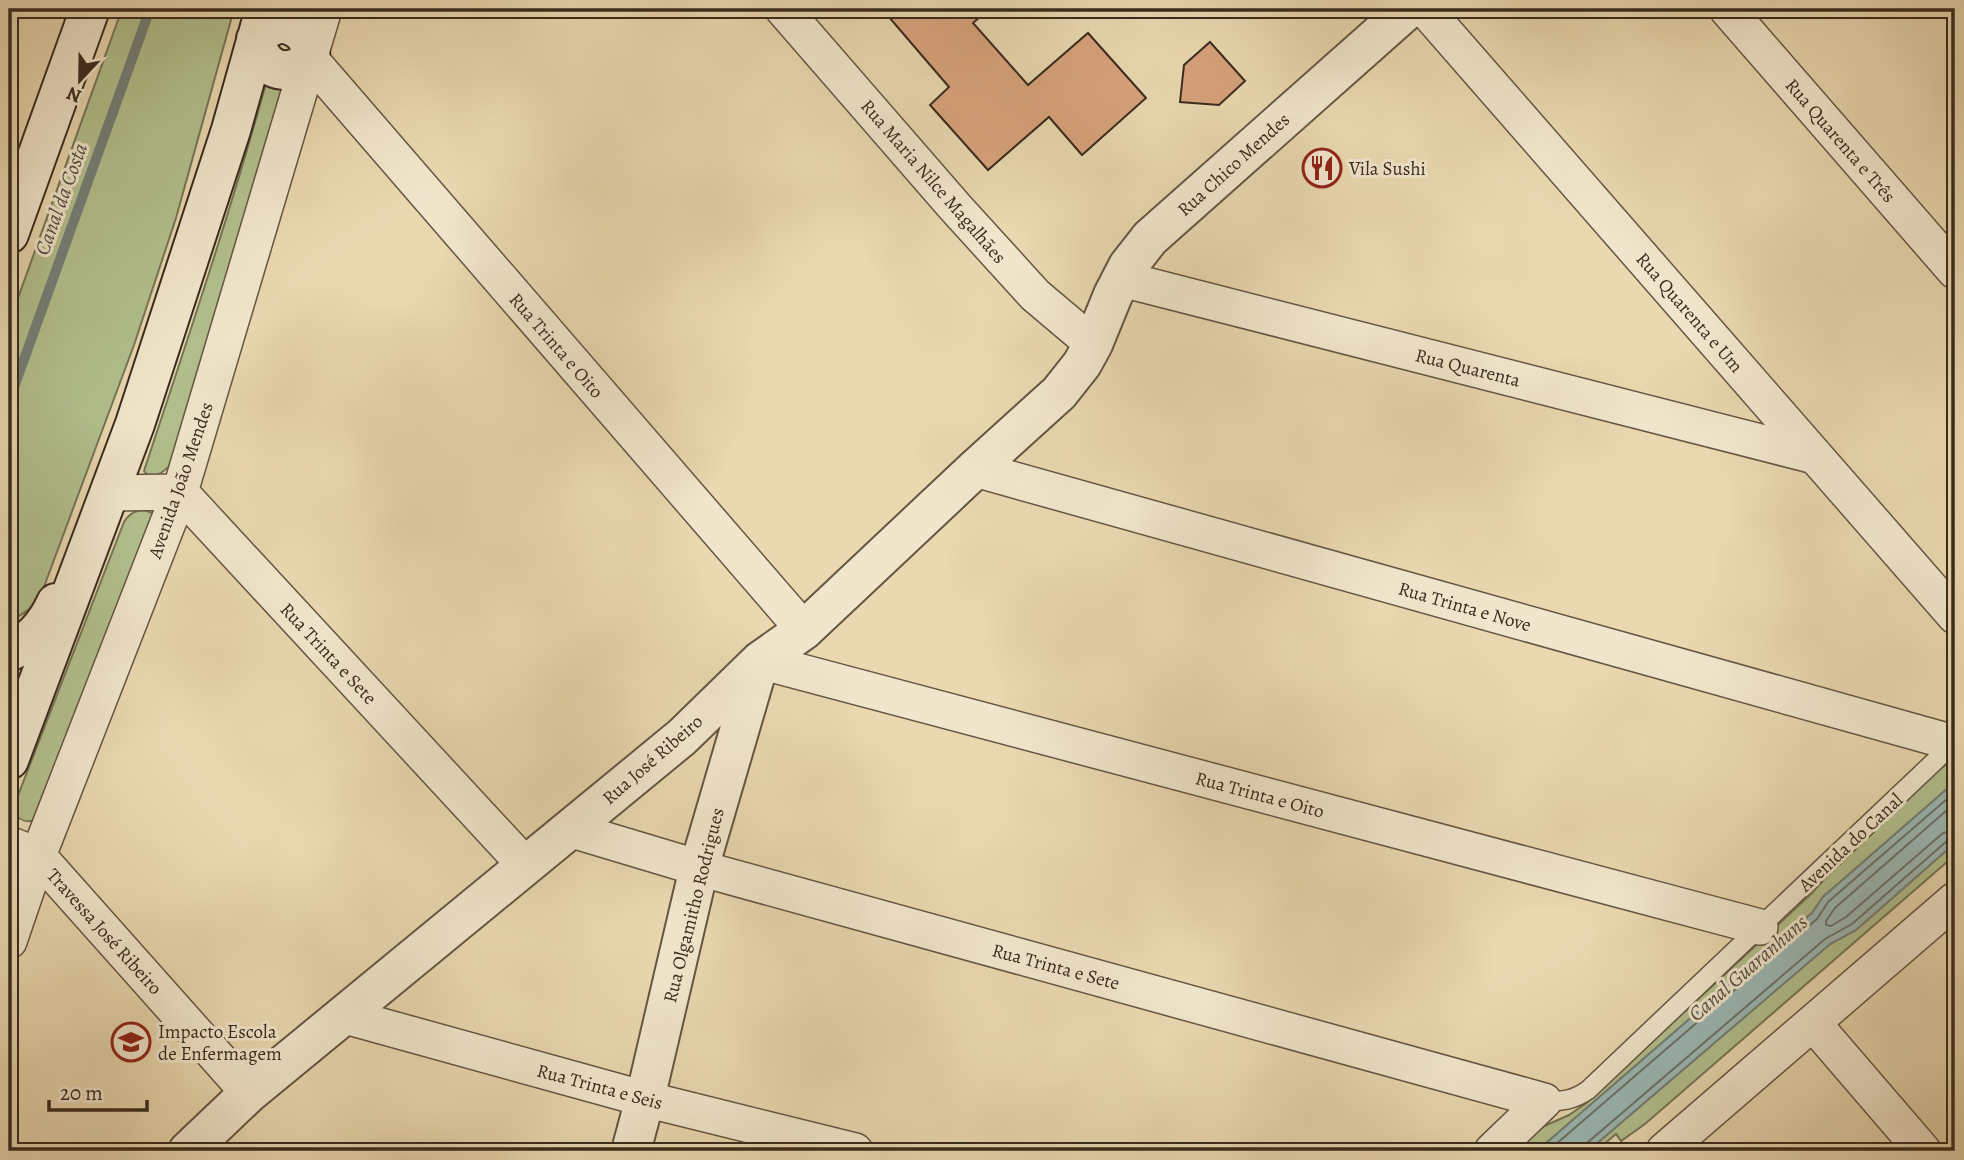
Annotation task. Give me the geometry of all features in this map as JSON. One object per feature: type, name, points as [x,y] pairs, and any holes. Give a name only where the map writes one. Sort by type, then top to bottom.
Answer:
[{"type":"street","points":[[9,234],[90,9]]},
{"type":"street","name":"Rua Maria Nilce Magalhães","points":[[783,9],[1035,295],[1093,344]]},
{"type":"street","name":"Rua Chico Mendes","points":[[1093,344],[1128,266],[1150,238],[1408,9]]},
{"type":"street","name":"Rua Quarenta e Um","points":[[1425,9],[1955,616]]},
{"type":"street","name":"Rua Quarenta e Três","points":[[1727,9],[1955,271]]},
{"type":"street","points":[[9,760],[110,493],[188,266],[231,130],[286,41]]},
{"type":"street","name":"Avenida João Mendes","points":[[9,941],[24,850],[180,492],[286,41]]},
{"type":"street","name":"Rua Trinta e Oito","points":[[286,41],[804,630]]},
{"type":"street","name":"Rua Quarenta","points":[[1122,279],[1815,456]]},
{"type":"street","name":"Rua José Ribeiro","points":[[188,1151],[249,1093],[682,737],[760,660],[804,630],[1059,393],[1082,364],[1093,344]]},
{"type":"street","name":"Rua Trinta e Nove","points":[[975,469],[1955,743]]},
{"type":"street","points":[[110,493],[180,492]]},
{"type":"street","name":"Rua Trinta e Sete","points":[[180,492],[526,866]]},
{"type":"street","points":[[9,652],[41,629],[91,544]]},
{"type":"street","name":"Rua Trinta e Oito","points":[[760,660],[1760,927]]},
{"type":"street","name":"Rua Olgamitho Rodrigues","points":[[631,1151],[699,868],[760,660]]},
{"type":"street","name":"Rua Trinta e Sete","points":[[569,829],[699,868],[1544,1101]]},
{"type":"street","name":"Travessa José Ribeiro","points":[[24,850],[249,1093]]},
{"type":"street","points":[[1664,1151],[1955,900]]},
{"type":"street","name":"Rua Trinta e Seis","points":[[345,1016],[645,1099],[855,1151]]},
{"type":"street","points":[[1813,1023],[1923,1151]]},
{"type":"street","points":[[1492,1151],[1544,1101]]},
{"type":"lane","name":"Avenida do Canal","points":[[1544,1101],[1569,1100],[1588,1090],[1955,743]]},
{"type":"green space","points":[[122,9],[234,9],[176,218],[134,345],[42,592],[29,609],[9,620],[9,323]]},
{"type":"green space","points":[[286,81],[171,465],[150,478],[144,471],[222,232],[265,87],[269,82]]},
{"type":"green space","points":[[144,510],[153,516],[39,819],[24,821],[12,811],[124,522],[132,513]]},
{"type":"green space","points":[[1955,757],[1955,782],[1823,897],[1812,913],[1537,1151],[1506,1151],[1540,1128],[1569,1115],[1585,1104],[1811,894],[1852,848]]},
{"type":"green space","points":[[1955,843],[1955,855],[1645,1124],[1621,1141],[1616,1134],[1596,1151],[1588,1151],[1830,944],[1856,930]]},
{"type":"water","points":[[1955,782],[1955,843],[1856,930],[1830,944],[1588,1151],[1537,1151],[1812,913],[1823,897]]},
{"type":"building","points":[[882,9],[989,9],[973,23],[1028,85],[1088,33],[1146,98],[1082,155],[1049,117],[988,170],[930,105],[949,87]]},
{"type":"building","points":[[1210,42],[1245,81],[1219,105],[1180,102],[1184,65]]},
{"type":"waterway","name":"Canal da Costa","points":[[9,401],[150,9]]},
{"type":"place","name":"Vila Sushi","points":[[1322,168]]},
{"type":"place","name":"Impacto Escola de Enfermagem","points":[[131,1042]]},
{"type":"water label","name":"Canal Guaranhuns","points":[[1748,968]]}]
